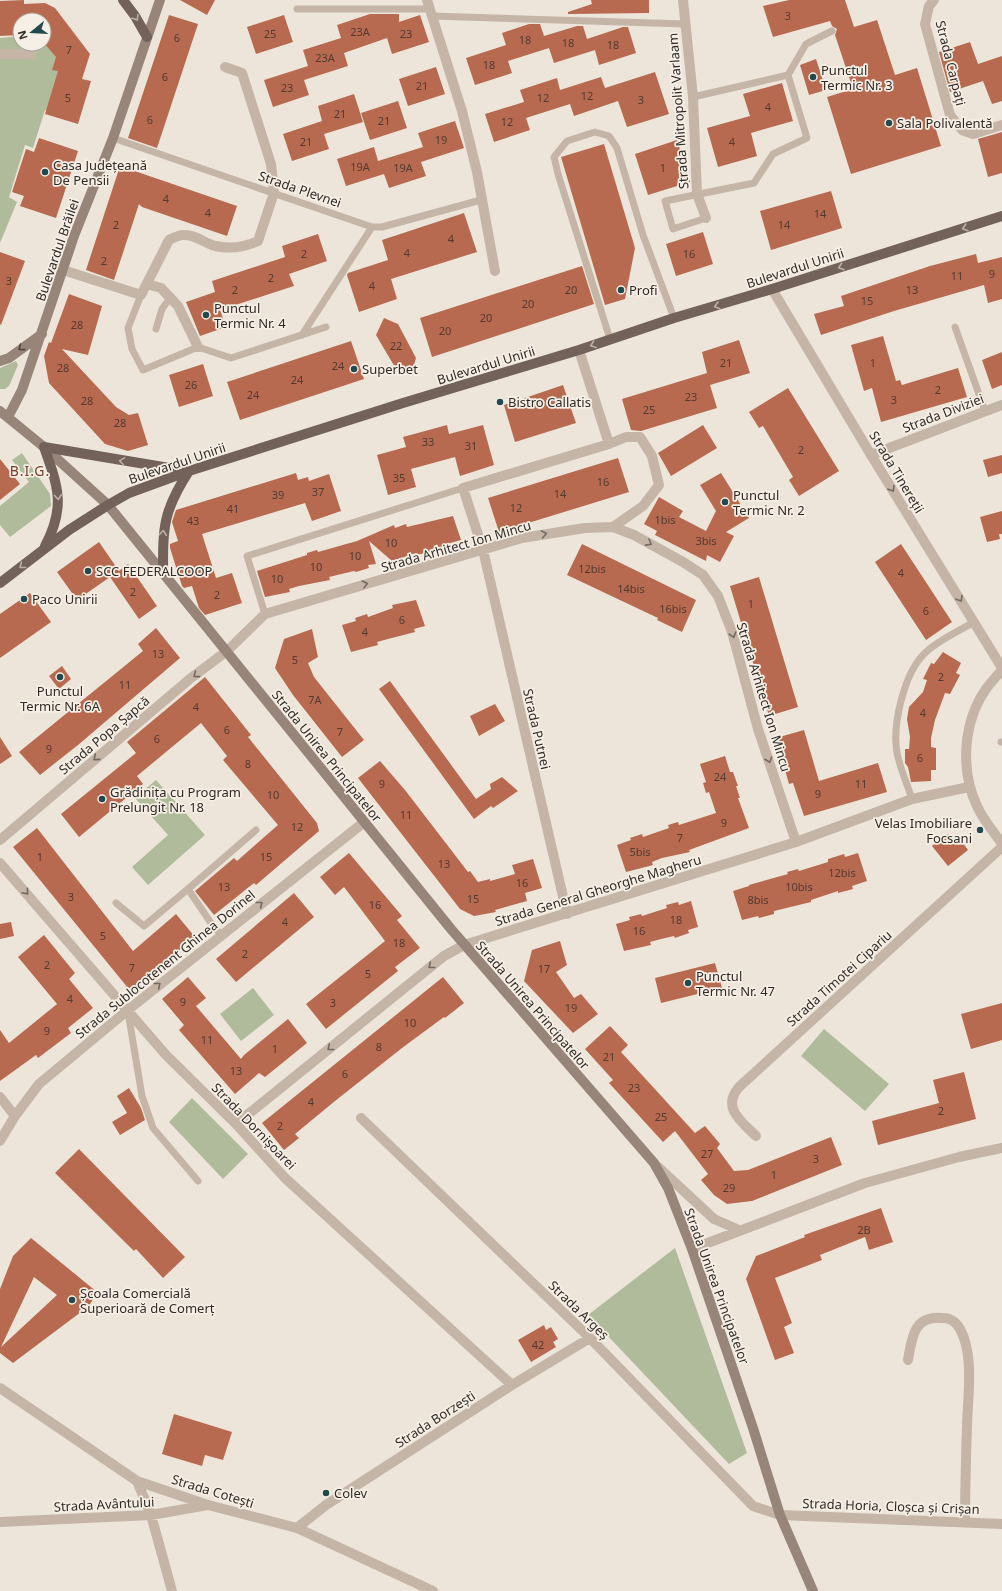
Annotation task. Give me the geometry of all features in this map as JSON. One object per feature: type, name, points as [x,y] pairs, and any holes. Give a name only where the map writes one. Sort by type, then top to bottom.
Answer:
[{"type":"main road","points":[[123,0],[135,16],[147,37]]},
{"type":"main road","name":"Bulevardul Brăilei","points":[[4,414],[22,390],[74,236],[113,138],[160,0]]},
{"type":"main road","name":"Bulevardul Unirii","points":[[0,583],[43,550],[108,505],[129,493],[188,471],[403,403],[579,350],[674,318],[772,289],[1002,216]]},
{"type":"main road","points":[[0,361],[9,358],[42,334]]},
{"type":"main road","name":"Strada Unirea Principatelor","points":[[4,414],[44,446],[108,505],[363,823],[464,945],[654,1163],[668,1188],[692,1249],[753,1428],[780,1515],[813,1591]]},
{"type":"main road","points":[[43,550],[54,530],[59,509],[57,488],[44,446],[188,471],[169,507],[164,522],[162,572]]},
{"type":"street","name":"Strada Mitropolit Varlaam","points":[[683,0],[693,97],[697,194],[706,218]]},
{"type":"street","name":"Strada Carpați","points":[[934,0],[928,6],[925,24],[950,115],[962,130],[973,134],[1002,125]]},
{"type":"street","points":[[430,8],[462,111],[477,172],[495,271]]},
{"type":"street","points":[[0,54],[31,54]]},
{"type":"street","points":[[63,270],[142,295],[169,240],[183,235],[194,236],[215,246],[233,247],[248,246],[258,241],[274,193],[272,164],[242,73],[225,67]]},
{"type":"street","points":[[147,284],[161,288],[178,306],[198,347]]},
{"type":"street","name":"Strada Tinereții","points":[[772,289],[871,455],[1002,669]]},
{"type":"street","points":[[579,350],[609,444]]},
{"type":"street","name":"Strada Diviziei","points":[[871,455],[1002,405]]},
{"type":"street","points":[[463,488],[609,444],[626,437],[640,438],[652,456],[658,485],[643,506],[613,528]]},
{"type":"street","name":"Strada Putnei","points":[[463,488],[483,550],[567,914]]},
{"type":"street","name":"Strada Arhitect Ion Mincu","points":[[227,652],[265,614],[328,594],[400,575],[522,538],[585,528],[613,528],[634,535],[683,562],[703,575],[718,596],[732,632],[758,729],[796,842]]},
{"type":"street","name":"Strada Popa Șapcă","points":[[0,840],[191,678],[227,652]]},
{"type":"street","points":[[1002,669],[986,689],[973,717],[968,736],[966,761],[969,787],[977,807],[1002,846]]},
{"type":"street","name":"Strada General Gheorghe Magheru","points":[[236,1124],[444,956],[464,945],[796,842],[912,799],[969,787]]},
{"type":"street","name":"Strada Sublocotenent Ghinea Dorinel","points":[[0,1141],[14,1116],[39,1084],[222,934],[363,823]]},
{"type":"street","name":"Strada Timotei Cipariu","points":[[756,1136],[733,1110],[732,1101],[736,1090],[1002,846]]},
{"type":"street","name":"Strada Dornișoarei","points":[[0,863],[166,1055],[236,1124],[285,1178],[512,1385]]},
{"type":"street","points":[[2,1103],[14,1116]]},
{"type":"street","name":"Strada Argeș","points":[[361,1118],[590,1338],[753,1506],[780,1515]]},
{"type":"street","points":[[692,1249],[865,1183],[959,1157],[1002,1148]]},
{"type":"street","points":[[654,1163],[714,1219],[739,1230]]},
{"type":"street","points":[[908,1360],[913,1335],[919,1324],[927,1319],[950,1318],[960,1327],[966,1343],[968,1374],[965,1522]]},
{"type":"street","name":"Strada Borzești","points":[[298,1528],[326,1505],[512,1385],[590,1338]]},
{"type":"street","name":"Strada Cotești","points":[[0,1388],[137,1481],[208,1505],[298,1528],[418,1588],[433,1591]]},
{"type":"street","points":[[137,1481],[151,1515],[172,1591]]},
{"type":"street","name":"Strada Avântului","points":[[0,1522],[151,1515],[208,1505]]},
{"type":"street","name":"Strada Horia, Cloșca și Crișan","points":[[780,1515],[1002,1524]]},
{"type":"lane","points":[[297,9],[430,8],[685,24]]},
{"type":"lane","points":[[693,97],[788,75],[806,44],[832,31]]},
{"type":"lane","points":[[706,218],[673,229],[666,201],[754,183],[773,154],[807,138],[788,75]]},
{"type":"lane","points":[[610,339],[554,157],[567,141],[595,132],[609,136],[617,148],[643,235],[674,318]]},
{"type":"lane","name":"Strada Plevnei","points":[[113,138],[372,227],[382,227],[481,200]]},
{"type":"lane","points":[[302,335],[372,227]]},
{"type":"lane","points":[[142,295],[128,328],[132,349],[143,370],[198,347],[231,358],[326,327]]},
{"type":"lane","points":[[156,328],[162,309],[170,298]]},
{"type":"lane","points":[[955,327],[985,411]]},
{"type":"lane","points":[[265,614],[247,556],[463,488]]},
{"type":"lane","points":[[912,799],[897,752],[897,718],[905,688],[916,663],[926,652],[974,622]]},
{"type":"lane","points":[[116,903],[144,926],[256,830]]},
{"type":"lane","points":[[188,889],[211,924],[222,934]]},
{"type":"lane","points":[[128,1010],[142,1096],[153,1128],[198,1181]]},
{"type":"green space","points":[[12,37],[12,52],[52,52],[52,45],[68,58],[53,113],[45,110],[33,148],[25,145],[9,197],[17,202],[0,243],[0,38]]},
{"type":"green space","points":[[16,361],[18,365],[9,386],[5,389],[0,389],[0,368]]},
{"type":"green space","points":[[22,453],[50,494],[51,506],[10,537],[0,525],[0,506],[29,482],[12,460]]},
{"type":"green space","points":[[156,780],[205,835],[148,885],[132,867],[168,835],[135,798]]},
{"type":"green space","points":[[253,988],[274,1015],[241,1041],[220,1014]]},
{"type":"green space","points":[[824,1029],[889,1084],[865,1111],[801,1056]]},
{"type":"green space","points":[[192,1098],[248,1154],[223,1179],[169,1122]]},
{"type":"green space","points":[[675,1248],[747,1453],[729,1464],[588,1315]]},
{"type":"building","points":[[24,0],[24,4],[45,3],[55,8],[90,54],[82,79],[91,81],[78,124],[45,114],[58,71],[52,70],[56,57],[52,52],[52,12],[12,12],[12,35],[0,36],[0,1]]},
{"type":"building","points":[[180,0],[215,0],[207,15]]},
{"type":"building","points":[[591,0],[649,0],[649,13],[568,14],[568,12],[592,4]]},
{"type":"building","points":[[789,0],[845,0],[854,27],[877,20],[895,75],[917,68],[941,146],[851,174],[827,97],[853,89],[835,35],[837,29],[832,26],[830,21],[773,37],[763,6]]},
{"type":"building","points":[[370,14],[399,14],[399,22],[420,15],[429,42],[392,54],[387,38],[344,53],[348,66],[304,80],[309,95],[273,107],[264,80],[308,66],[303,50],[341,38],[337,25]]},
{"type":"building","points":[[169,15],[198,24],[157,148],[128,138]]},
{"type":"building","points":[[284,15],[293,42],[256,54],[247,27]]},
{"type":"building","points":[[529,24],[540,24],[544,36],[577,26],[583,26],[587,39],[623,27],[628,27],[636,53],[599,65],[595,50],[554,63],[549,48],[508,61],[512,73],[475,85],[466,58],[506,45],[502,33]]},
{"type":"building","points":[[970,42],[978,64],[1002,56],[1002,101],[992,104],[983,81],[950,92],[939,52]]},
{"type":"building","name":"Punctul Termic Nr. 3","points":[[816,59],[826,90],[809,95],[800,65]]},
{"type":"building","points":[[436,67],[445,94],[408,106],[399,79]]},
{"type":"building","points":[[655,72],[669,114],[627,127],[618,101],[574,116],[570,104],[526,118],[530,130],[494,142],[485,114],[524,102],[520,90],[557,78],[560,90],[601,77],[605,88]]},
{"type":"building","points":[[782,83],[793,121],[751,133],[757,156],[718,167],[707,128],[750,116],[743,94]]},
{"type":"building","points":[[354,94],[363,122],[324,134],[329,149],[292,161],[283,134],[322,121],[318,106]]},
{"type":"building","points":[[398,101],[407,128],[370,140],[361,113]]},
{"type":"building","points":[[455,121],[464,148],[421,162],[426,176],[389,188],[384,174],[346,186],[337,159],[374,147],[378,161],[423,147],[418,133]]},
{"type":"building","points":[[1002,132],[1002,173],[988,177],[978,139]]},
{"type":"building","name":"Casa Județeană De Pensii","points":[[39,138],[78,151],[56,218],[20,206],[24,196],[12,192],[26,149],[34,152]]},
{"type":"building","points":[[677,140],[690,182],[648,195],[635,154]]},
{"type":"building","points":[[604,144],[635,248],[625,299],[605,305],[561,157]]},
{"type":"building","points":[[120,166],[237,206],[227,236],[142,207],[139,204],[114,280],[86,270]]},
{"type":"building","points":[[831,191],[842,228],[771,250],[760,211]]},
{"type":"building","points":[[464,213],[477,252],[391,279],[397,299],[359,312],[347,275],[348,273],[388,260],[382,240]]},
{"type":"building","points":[[703,232],[713,264],[676,276],[666,244]]},
{"type":"building","points":[[318,234],[327,261],[289,274],[294,286],[220,310],[226,327],[200,336],[186,302],[215,292],[212,281],[285,257],[282,246]]},
{"type":"building","points":[[0,252],[25,261],[1,325],[0,324]]},
{"type":"building","points":[[976,254],[978,263],[1002,257],[1002,299],[988,303],[984,285],[894,311],[821,335],[814,314],[844,306],[841,296],[930,266]]},
{"type":"building","points":[[582,266],[594,304],[432,357],[420,318]]},
{"type":"building","points":[[69,294],[102,306],[88,355],[62,349],[116,407],[129,415],[138,413],[148,445],[128,451],[105,444],[49,383],[44,356],[49,342],[51,343]]},
{"type":"building","points":[[384,318],[398,324],[416,358],[414,365],[407,371],[396,369],[376,335]]},
{"type":"building","points":[[883,336],[896,381],[900,380],[902,385],[958,368],[967,397],[881,422],[872,388],[864,391],[851,345]]},
{"type":"building","points":[[739,340],[750,373],[710,385],[717,408],[641,431],[631,430],[622,399],[707,373],[702,352]]},
{"type":"building","points":[[351,341],[364,379],[240,420],[227,382]]},
{"type":"building","points":[[1002,352],[1002,385],[992,389],[982,360]]},
{"type":"building","points":[[203,364],[213,396],[179,407],[169,375]]},
{"type":"building","points":[[563,385],[576,423],[515,442],[504,405]]},
{"type":"building","points":[[788,388],[839,471],[799,496],[789,480],[793,477],[763,426],[759,428],[749,412]]},
{"type":"building","points":[[447,425],[449,434],[483,425],[494,465],[460,476],[455,457],[411,469],[416,487],[388,495],[377,455],[406,447],[403,437]]},
{"type":"building","points":[[703,425],[717,448],[671,476],[658,453]]},
{"type":"building","points":[[1002,455],[1002,473],[988,477],[983,460]]},
{"type":"building","points":[[618,458],[629,492],[499,532],[488,498]]},
{"type":"building","points":[[0,459],[20,484],[0,500]]},
{"type":"building","points":[[296,473],[298,480],[308,477],[309,481],[329,474],[341,511],[312,521],[305,503],[202,534],[216,578],[232,573],[242,603],[205,615],[199,608],[192,586],[184,588],[182,586],[170,548],[170,544],[178,541],[172,522],[176,510]]},
{"type":"building","points":[[721,473],[749,518],[726,532],[734,536],[720,562],[707,555],[706,561],[655,535],[657,531],[644,524],[659,497],[683,511],[679,517],[706,531],[716,511],[700,485]]},
{"type":"building","points":[[1002,511],[1002,534],[999,534],[1000,539],[987,542],[980,517]]},
{"type":"building","points":[[453,516],[461,540],[443,545],[444,548],[417,555],[416,553],[392,561],[369,541],[376,564],[368,565],[369,568],[329,577],[330,580],[299,586],[289,589],[290,592],[265,597],[257,571],[307,555],[307,553],[317,550],[318,552],[357,541],[394,525],[395,528],[406,524],[407,527]]},
{"type":"building","name":"SCC FEDERALCOOP","points":[[99,542],[119,571],[128,564],[157,606],[139,619],[110,577],[77,600],[57,572]]},
{"type":"building","points":[[582,544],[696,600],[682,632],[657,620],[658,618],[567,575]]},
{"type":"building","points":[[901,544],[952,622],[926,640],[875,562]]},
{"type":"building","points":[[759,577],[798,707],[769,716],[730,586]]},
{"type":"building","points":[[30,593],[51,622],[0,658],[0,614]]},
{"type":"building","points":[[416,600],[425,626],[414,629],[415,632],[377,642],[378,645],[351,652],[342,625],[356,621],[355,618],[367,614],[368,617],[393,608],[392,605]]},
{"type":"building","points":[[156,628],[180,658],[78,745],[40,775],[19,752],[143,651],[138,644]]},
{"type":"building","points":[[312,629],[318,657],[308,663],[314,677],[364,740],[342,757],[293,695],[275,668],[284,639]]},
{"type":"building","points":[[943,652],[961,663],[956,673],[960,675],[950,694],[945,693],[935,720],[931,738],[931,747],[936,748],[936,770],[931,770],[931,781],[911,782],[908,767],[905,763],[905,749],[909,749],[910,737],[907,719],[909,707],[923,692],[927,680],[923,679],[931,663],[934,664]]},
{"type":"building","name":"Punctul Termic Nr. 6A","points":[[62,666],[71,679],[59,689],[49,676]]},
{"type":"building","points":[[205,677],[251,735],[248,737],[317,823],[319,831],[256,885],[254,883],[214,915],[195,891],[234,858],[237,861],[278,825],[223,760],[227,756],[201,723],[137,776],[143,784],[79,837],[61,814],[136,753],[127,742]]},
{"type":"building","points":[[390,681],[476,799],[491,789],[490,784],[502,777],[518,791],[493,808],[491,806],[474,819],[379,689]]},
{"type":"building","points":[[495,704],[505,721],[479,736],[470,716]]},
{"type":"building","points":[[804,730],[819,781],[878,763],[887,792],[804,816],[793,783],[789,784],[776,738]]},
{"type":"building","points":[[0,737],[12,756],[0,764]]},
{"type":"building","points":[[725,756],[730,772],[733,772],[738,786],[736,786],[740,798],[738,798],[749,828],[689,850],[690,852],[662,858],[652,862],[653,865],[626,872],[617,845],[642,834],[643,837],[669,828],[668,825],[678,822],[679,825],[716,813],[709,792],[706,793],[703,783],[706,782],[700,764]]},
{"type":"building","points":[[380,761],[405,790],[468,872],[470,871],[478,882],[490,879],[490,881],[515,874],[512,865],[533,859],[542,888],[525,893],[527,901],[495,910],[496,912],[474,916],[460,909],[358,778]]},
{"type":"building","points":[[37,828],[133,951],[176,914],[195,937],[136,987],[128,988],[13,847]]},
{"type":"building","points":[[948,834],[952,839],[957,835],[968,850],[948,866],[932,846]]},
{"type":"building","points":[[349,853],[402,916],[397,920],[420,948],[395,967],[398,971],[326,1029],[306,1004],[385,941],[344,887],[335,895],[320,877]]},
{"type":"building","points":[[858,853],[867,881],[852,886],[853,889],[838,893],[838,891],[811,900],[811,902],[774,911],[774,914],[742,920],[733,891],[788,874],[787,872],[798,869],[799,871],[828,862],[828,859],[844,854],[845,857]]},
{"type":"building","points":[[294,893],[314,917],[236,982],[216,959]]},
{"type":"building","points":[[691,901],[698,927],[688,930],[689,933],[675,938],[674,936],[661,939],[650,942],[651,945],[624,951],[616,924],[630,920],[629,917],[641,914],[642,916],[667,908],[666,905],[678,902],[679,905]]},
{"type":"building","points":[[11,922],[14,936],[0,939],[0,924]]},
{"type":"building","points":[[44,935],[75,973],[69,979],[93,1008],[68,1028],[71,1033],[38,1058],[36,1055],[0,1081],[0,1030],[9,1043],[57,1004],[18,957]]},
{"type":"building","points":[[560,941],[567,965],[556,972],[574,998],[581,994],[598,1014],[573,1033],[524,981],[532,950]]},
{"type":"building","name":"Punctul Termic Nr. 47","points":[[715,963],[722,988],[661,1003],[655,978]]},
{"type":"building","points":[[188,977],[206,998],[196,1006],[241,1059],[288,1019],[307,1043],[265,1077],[259,1073],[235,1094],[179,1030],[184,1025],[162,999]]},
{"type":"building","points":[[443,977],[464,1003],[402,1048],[335,1101],[295,1134],[299,1138],[284,1150],[262,1123]]},
{"type":"building","points":[[1002,1003],[1002,1040],[971,1049],[961,1014]]},
{"type":"building","points":[[610,1026],[628,1045],[621,1052],[695,1133],[705,1126],[720,1144],[717,1148],[734,1171],[748,1170],[831,1137],[842,1165],[752,1201],[727,1204],[714,1195],[701,1180],[708,1174],[675,1131],[663,1142],[609,1083],[613,1080],[585,1049]]},
{"type":"building","points":[[964,1072],[976,1119],[878,1145],[872,1121],[939,1103],[933,1080]]},
{"type":"building","points":[[129,1088],[141,1108],[145,1120],[120,1135],[112,1122],[127,1113],[117,1096]]},
{"type":"building","points":[[79,1149],[185,1257],[163,1278],[136,1249],[134,1251],[55,1173]]},
{"type":"building","points":[[881,1208],[893,1242],[869,1250],[865,1237],[820,1255],[822,1260],[775,1278],[792,1323],[784,1327],[794,1353],[775,1360],[746,1279],[756,1256],[805,1237],[804,1235]]},
{"type":"building","name":"Școala Comercială Superioară de Comerț","points":[[31,1238],[97,1292],[89,1306],[13,1363],[0,1353],[0,1289],[13,1256]],"holes":[[[34,1277],[57,1295],[1,1347]]]},
{"type":"building","points":[[544,1325],[546,1330],[551,1327],[558,1339],[553,1342],[556,1347],[531,1362],[518,1340]]},
{"type":"building","points":[[174,1414],[232,1432],[223,1460],[205,1455],[202,1466],[162,1454]]},
{"type":"place","name":"Punctul Termic Nr. 3","points":[[813,77]]},
{"type":"place","name":"Sala Polivalentă","points":[[889,123]]},
{"type":"place","name":"Casa Județeană De Pensii","points":[[45,172]]},
{"type":"place","name":"Profi","points":[[621,290]]},
{"type":"place","name":"Punctul Termic Nr. 4","points":[[206,315]]},
{"type":"place","name":"Superbet","points":[[354,369]]},
{"type":"place","name":"Bistro Callatis","points":[[500,402]]},
{"type":"place","name":"Punctul Termic Nr. 2","points":[[725,502]]},
{"type":"place","name":"SCC FEDERALCOOP","points":[[88,571]]},
{"type":"place","name":"Paco Unirii","points":[[24,599]]},
{"type":"place","name":"Punctul Termic Nr. 6A","points":[[60,677]]},
{"type":"place","name":"Grădinița cu Program Prelungit Nr. 18","points":[[102,799]]},
{"type":"place","name":"Velas Imobiliare Focsani","points":[[980,830]]},
{"type":"place","name":"Punctul Termic Nr. 47","points":[[688,983]]},
{"type":"place","name":"Școala Comercială Superioară de Comerț","points":[[72,1300]]},
{"type":"place","name":"Colev","points":[[326,1493]]},
{"type":"district","name":"B.I.G.","points":[[30,471]]}]
